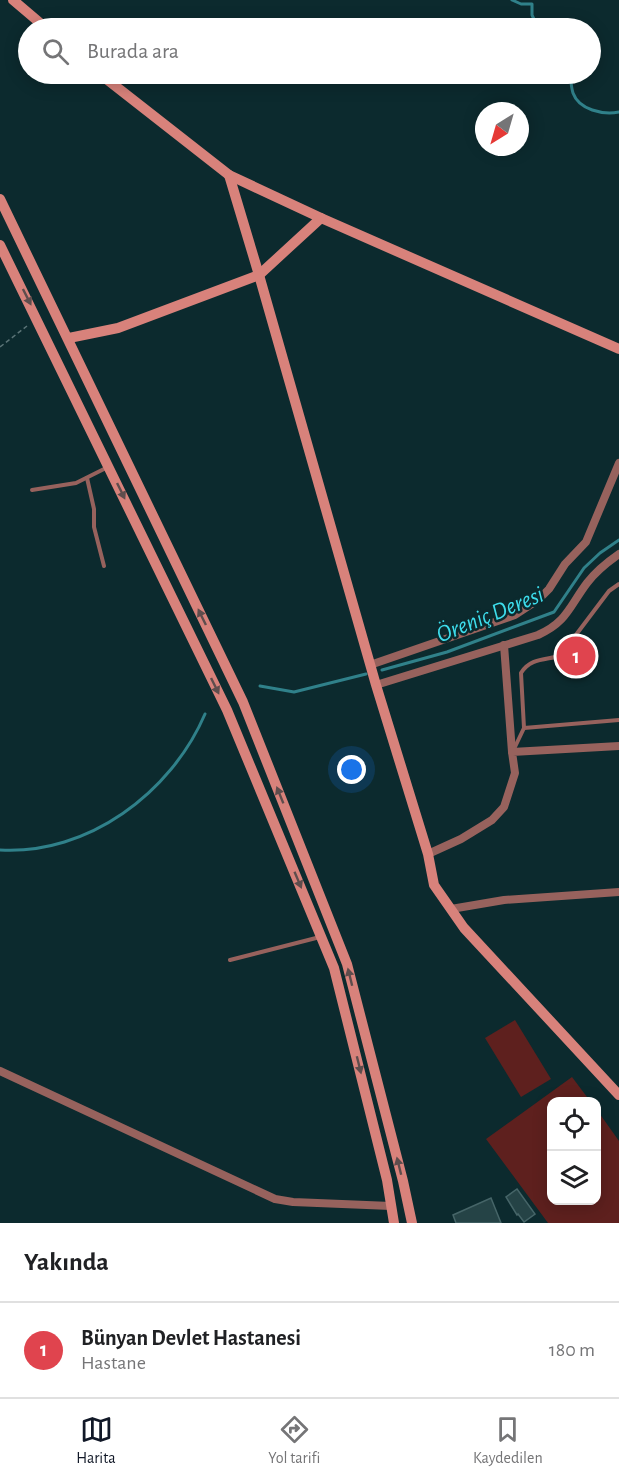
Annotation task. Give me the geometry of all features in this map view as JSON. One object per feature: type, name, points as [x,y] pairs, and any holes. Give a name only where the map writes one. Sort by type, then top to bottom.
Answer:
[{"type":"main road","points":[[13,0],[34,18]]},
{"type":"main road","points":[[112,84],[228,175],[619,349]]},
{"type":"main road","points":[[228,175],[259,276],[375,685],[428,854],[434,885],[464,928],[619,1095]]},
{"type":"main road","points":[[0,199],[243,702],[347,964],[412,1223]]},
{"type":"main road","points":[[69,338],[118,328],[259,276],[321,218]]},
{"type":"main road","points":[[0,245],[38,318],[227,710],[334,968],[387,1180],[394,1223]]},
{"type":"street","points":[[370,665],[515,615],[538,600],[586,542],[619,463]]},
{"type":"street","points":[[375,685],[554,628],[565,617],[592,577],[605,563],[619,554]]},
{"type":"street","points":[[428,854],[461,839],[492,820],[504,807],[515,773],[504,645]]},
{"type":"street","points":[[512,752],[619,746]]},
{"type":"street","points":[[451,909],[504,900],[619,892]]},
{"type":"street","points":[[0,1071],[275,1199],[292,1202],[391,1206]]},
{"type":"lane","points":[[32,489],[76,483],[109,466]]},
{"type":"lane","points":[[87,478],[94,509],[96,539],[104,566]]},
{"type":"lane","points":[[512,752],[524,729],[521,673],[534,661],[560,656],[609,591],[619,584]]},
{"type":"lane","points":[[524,729],[619,720]]},
{"type":"lane","points":[[230,960],[321,937]]},
{"type":"path","points":[[0,346],[38,318]]},
{"type":"shaded area","points":[[515,1020],[551,1079],[521,1097],[485,1038]]},
{"type":"shaded area","points":[[572,1077],[587,1097],[547,1097],[547,1205],[601,1205],[601,1116],[619,1141],[619,1223],[548,1223],[486,1139]]},
{"type":"building","points":[[517,1189],[535,1214],[524,1222],[506,1197]]},
{"type":"building","points":[[491,1198],[501,1223],[456,1223],[453,1215]]},
{"type":"waterway","points":[[512,0],[521,4],[532,4],[533,18]]},
{"type":"waterway","points":[[572,84],[573,93],[580,104],[599,112],[619,112]]},
{"type":"waterway","name":"Öreniç Deresi","points":[[382,670],[447,652],[554,612],[584,568],[619,540]]},
{"type":"waterway","name":"Öreniç Deresi","points":[[260,686],[294,692],[366,674]]},
{"type":"waterway","name":"Öreniç Deresi","points":[[0,850],[33,849],[64,842],[95,830],[123,813],[148,793],[171,769],[190,743],[205,714]]},
{"type":"place","name":"Bünyan Devlet Hastanesi","points":[[576,656]]}]
